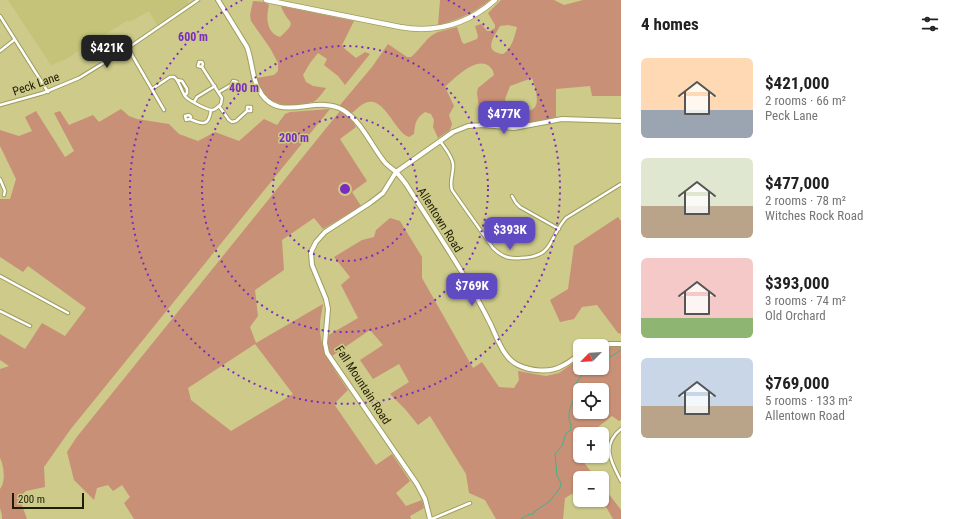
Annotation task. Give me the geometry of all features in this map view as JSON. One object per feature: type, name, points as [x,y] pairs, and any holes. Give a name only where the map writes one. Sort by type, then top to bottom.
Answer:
[{"type":"main road","name":"Allentown Road","points":[[218,0],[247,47],[256,84],[263,96],[275,105],[283,108],[292,109],[325,104],[342,109],[353,117],[384,162],[396,172],[406,184],[475,295],[500,344],[512,362],[518,366],[531,369],[553,370],[562,367],[573,359]]},
{"type":"main road","points":[[266,0],[400,27],[421,29],[442,28],[460,22],[481,12],[495,0]]},
{"type":"main road","points":[[396,172],[453,132],[468,126],[484,125],[514,128],[562,119],[621,121]]},
{"type":"main road","name":"Fall Mountain Road","points":[[396,172],[383,193],[325,232],[316,242],[311,252],[312,265],[326,299],[328,309],[325,343],[327,353],[417,484],[425,499],[431,519]]},
{"type":"main road","points":[[609,344],[621,344]]},
{"type":"street","name":"Peck Lane","points":[[0,105],[48,92],[79,78],[128,48],[198,0]]},
{"type":"street","points":[[0,16],[48,92]]},
{"type":"street","points":[[0,50],[14,40]]},
{"type":"street","points":[[128,48],[164,110]]},
{"type":"street","points":[[190,119],[204,124],[207,121],[211,110],[220,106],[223,100],[202,67]]},
{"type":"street","points":[[152,89],[172,77],[175,77],[177,80],[182,81],[187,89],[187,93],[185,95]]},
{"type":"street","points":[[177,80],[185,95],[194,102],[211,110]]},
{"type":"street","points":[[219,92],[232,85]]},
{"type":"street","points":[[194,102],[197,97],[214,86]]},
{"type":"street","points":[[220,106],[232,122],[236,121],[247,111]]},
{"type":"street","points":[[440,141],[452,160],[453,165],[450,181],[452,190],[482,234],[499,254],[512,258],[537,256],[548,248],[558,229],[566,218],[621,184]]},
{"type":"street","points":[[0,179],[5,191],[4,195]]},
{"type":"street","points":[[512,196],[520,207],[558,229]]},
{"type":"street","points":[[0,276],[68,313]]},
{"type":"street","points":[[0,311],[30,326]]},
{"type":"street","points":[[621,430],[613,437],[609,448],[610,456],[621,481]]},
{"type":"street","points":[[431,519],[470,503]]},
{"type":"shaded area","points":[[8,0],[187,0],[189,3],[157,25],[149,11],[129,22],[128,20],[66,59],[51,65]]},
{"type":"shaded area","points":[[440,0],[490,0],[466,16],[438,25]]},
{"type":"shaded area","points":[[501,0],[554,0],[564,5],[583,0],[621,0],[621,96],[592,96],[590,86],[556,89],[556,117],[515,126],[481,124],[477,93],[478,88],[494,75],[490,67],[485,64],[479,64],[466,69],[445,87],[454,106],[449,115],[452,124],[450,130],[438,138],[433,127],[434,120],[431,114],[425,112],[420,116],[416,124],[414,134],[409,137],[399,129],[384,109],[378,104],[372,102],[365,103],[352,113],[340,105],[372,67],[388,44],[407,57],[411,57],[434,34],[457,27],[464,44],[477,39],[478,36],[475,26],[481,24],[487,31],[495,28],[495,25],[488,13]],"holes":[[[508,25],[517,27],[514,38],[506,52],[503,54],[497,53],[491,46],[493,39],[500,26]],[[532,78],[537,100],[534,108],[530,111],[523,111],[507,106],[505,99],[510,86]]]},
{"type":"shaded area","points":[[253,1],[264,2],[269,5],[267,14],[268,24],[272,32],[280,37],[291,24],[281,6],[354,21],[342,45],[356,58],[365,52],[370,54],[345,85],[338,76],[324,65],[327,59],[318,53],[303,75],[306,82],[313,86],[326,88],[319,98],[313,102],[293,105],[279,104],[268,97],[259,86],[257,78],[274,75],[278,71],[278,63],[270,48],[251,21],[250,15]]},
{"type":"shaded area","points":[[121,109],[129,116],[137,119],[169,124],[179,134],[198,141],[215,132],[239,141],[264,119],[277,125],[285,114],[290,112],[330,109],[70,430],[44,467],[45,487],[26,491],[19,497],[27,519],[2,519],[0,508],[0,489],[4,474],[3,465],[0,458],[0,369],[9,366],[0,360],[0,334],[25,349],[42,323],[65,336],[86,308],[28,266],[23,272],[0,257],[0,199],[10,199],[16,179],[0,146],[0,130],[19,136],[32,131],[25,117],[36,111],[65,157],[74,151],[54,113],[60,111],[69,125],[93,115],[99,122]]},
{"type":"shaded area","points":[[340,111],[351,119],[356,127],[340,139],[367,181],[352,192],[361,206],[323,229],[314,218],[282,240],[284,270],[255,290],[258,316],[250,327],[256,343],[323,304],[320,325],[322,343],[333,368],[348,390],[334,404],[376,465],[392,454],[410,481],[396,493],[406,506],[422,500],[424,508],[410,516],[411,519],[134,519],[124,503],[130,497],[122,485],[113,491],[108,485],[97,488],[94,500],[74,480],[67,452],[76,438]],"holes":[[[255,344],[293,394],[231,431],[191,400],[188,388]]]},
{"type":"shaded area","points":[[618,217],[621,221],[621,334],[618,333],[597,305],[582,307],[574,319],[560,322],[550,300],[568,289],[574,246]]},
{"type":"shaded area","points":[[390,218],[400,221],[422,257],[422,278],[473,368],[482,362],[499,387],[514,388],[519,380],[518,371],[546,376],[559,373],[573,363],[573,375],[609,375],[609,347],[621,347],[621,420],[619,421],[612,416],[609,418],[609,383],[573,383],[573,419],[608,419],[598,427],[573,427],[573,463],[585,463],[590,471],[573,471],[573,493],[565,498],[563,519],[496,519],[485,500],[469,493],[466,474],[430,416],[418,425],[390,394],[409,382],[399,364],[373,379],[360,360],[383,345],[370,330],[332,356],[326,344],[327,336],[358,318],[341,285],[350,277],[334,257],[362,240],[374,237],[376,230]]},
{"type":"shaded area","points":[[609,494],[621,510],[621,519],[613,519],[606,507],[609,507]]},
{"type":"waterway","points":[[609,357],[621,350]]},
{"type":"waterway","points":[[521,519],[533,514],[549,502],[560,488],[561,483],[557,476],[555,454],[562,446],[566,433],[571,430],[569,416],[575,394],[574,386],[582,375]]}]
